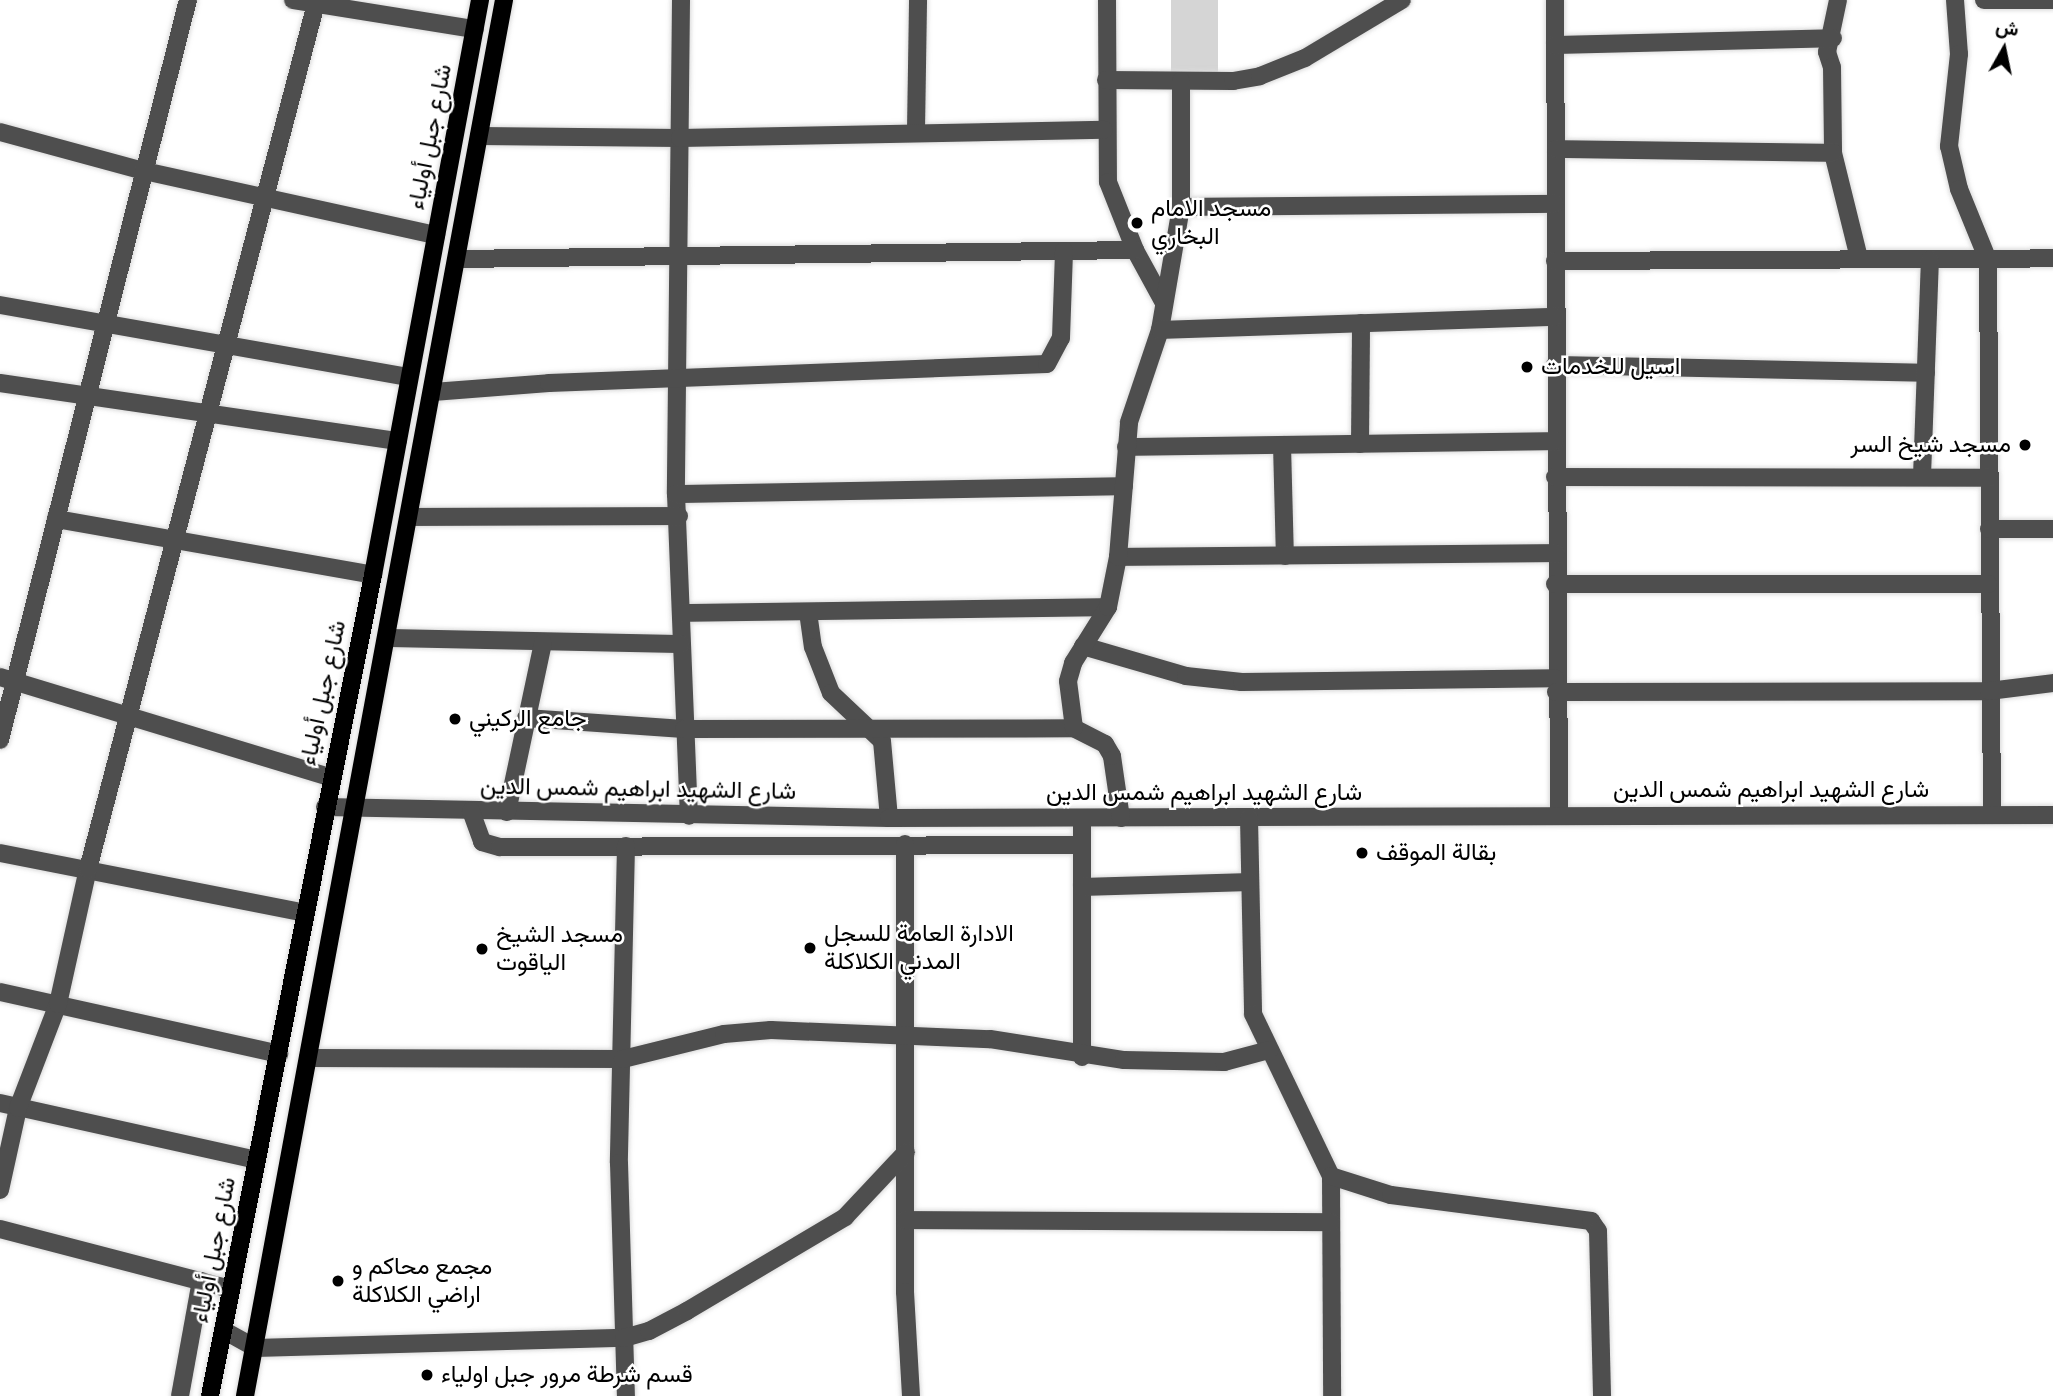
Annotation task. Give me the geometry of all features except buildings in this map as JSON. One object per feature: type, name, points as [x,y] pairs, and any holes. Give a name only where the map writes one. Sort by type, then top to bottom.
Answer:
[{"type":"main road","name":"شارع جبل أولياء","points":[[211,1392],[373,575],[480,0]]},
{"type":"main road","name":"شارع جبل أولياء","points":[[245,1396],[504,0]]},
{"type":"street","points":[[0,740],[7,679],[56,519],[188,0]]},
{"type":"street","points":[[293,0],[475,29]]},
{"type":"street","points":[[681,0],[676,259],[676,494],[689,816]]},
{"type":"street","points":[[916,130],[918,0]]},
{"type":"street","points":[[1107,0],[1104,130],[1108,182],[1135,250],[1164,303]]},
{"type":"street","points":[[1106,80],[1233,81],[1273,72],[1337,40],[1402,0]]},
{"type":"street","points":[[1555,0],[1555,584],[1559,815]]},
{"type":"street","points":[[1838,0],[1833,38],[1827,52],[1832,67],[1833,153],[1859,258]]},
{"type":"street","points":[[1955,0],[1959,54],[1949,146],[1962,199],[1988,260],[1988,584],[1992,814]]},
{"type":"street","points":[[1984,0],[2053,0]]},
{"type":"street","points":[[0,1190],[9,1105],[58,1004],[88,869],[317,2]]},
{"type":"street","points":[[1555,45],[1833,38]]},
{"type":"street","points":[[1074,728],[1068,681],[1083,646],[1108,607],[1118,557],[1126,447],[1138,389],[1160,330],[1181,207],[1181,81]]},
{"type":"street","points":[[479,135],[680,138],[916,130],[1104,130]]},
{"type":"street","points":[[0,132],[144,171],[436,235]]},
{"type":"street","points":[[1556,149],[1833,153]]},
{"type":"street","points":[[1181,207],[1555,204]]},
{"type":"street","points":[[457,259],[676,259],[1135,250]]},
{"type":"street","points":[[433,392],[1047,363],[1061,338],[1063,251]]},
{"type":"street","points":[[1555,261],[2053,258]]},
{"type":"street","points":[[1922,476],[1930,260]]},
{"type":"street","points":[[0,305],[409,377]]},
{"type":"street","points":[[1160,330],[1555,317]]},
{"type":"street","points":[[1360,444],[1361,323]]},
{"type":"street","points":[[1555,365],[1926,373]]},
{"type":"street","points":[[0,383],[208,417],[398,441]]},
{"type":"street","points":[[1126,447],[1555,441]]},
{"type":"street","points":[[1282,445],[1285,556]]},
{"type":"street","points":[[1555,477],[1990,478]]},
{"type":"street","points":[[676,494],[1124,486]]},
{"type":"street","points":[[409,517],[678,516]]},
{"type":"street","points":[[56,519],[373,575]]},
{"type":"street","points":[[1989,529],[2053,529]]},
{"type":"street","points":[[1118,557],[1556,553]]},
{"type":"street","points":[[1555,584],[1988,584]]},
{"type":"street","points":[[681,613],[1108,607]]},
{"type":"street","points":[[808,612],[813,647],[831,693],[841,706],[876,732],[885,749],[888,818]]},
{"type":"street","points":[[387,638],[681,644]]},
{"type":"street","points":[[508,812],[543,643]]},
{"type":"street","points":[[1083,646],[1186,676],[1242,682],[1989,691],[2053,683]]},
{"type":"street","points":[[7,679],[128,718],[331,777]]},
{"type":"street","points":[[526,718],[684,729],[876,732],[1074,728],[1105,744],[1112,756],[1121,818]]},
{"type":"street","name":"شارع الشهيد ابراهيم شمس الدين","points":[[325,807],[888,818],[2053,815]]},
{"type":"street","points":[[471,811],[487,846],[1082,845]]},
{"type":"street","points":[[837,846],[838,817]]},
{"type":"street","points":[[1082,818],[1082,1057]]},
{"type":"street","points":[[1249,818],[1253,1014],[1331,1176],[1332,1396]]},
{"type":"street","points":[[905,844],[905,1220],[911,1396]]},
{"type":"street","points":[[625,846],[620,1163],[626,1396]]},
{"type":"street","points":[[0,853],[305,913]]},
{"type":"street","points":[[1082,887],[1250,882]]},
{"type":"street","points":[[0,992],[279,1054]]},
{"type":"street","points":[[308,1058],[622,1059],[746,1030],[1022,1043],[1082,1057],[1224,1062],[1269,1050]]},
{"type":"street","points":[[9,1105],[257,1160]]},
{"type":"street","points":[[223,1330],[255,1348],[624,1338],[649,1331],[687,1311],[845,1217],[906,1152]]},
{"type":"street","points":[[1331,1176],[1391,1195],[1591,1221],[1598,1231],[1602,1396]]},
{"type":"street","points":[[905,1220],[1331,1222]]},
{"type":"street","points":[[0,1229],[230,1289]]},
{"type":"street","points":[[201,1281],[181,1389],[211,1392]]},
{"type":"shaded area","points":[[1171,0],[1218,0],[1218,75],[1171,75]]},
{"type":"place","name":"مسجد الامام البخاري","points":[[1137,223]]},
{"type":"place","name":"اسيل للخدمات","points":[[1527,367]]},
{"type":"place","name":"مسجد شيخ السر","points":[[2025,445]]},
{"type":"place","name":"جامع الركيني","points":[[455,719]]},
{"type":"place","name":"بقالة الموقف","points":[[1362,853]]},
{"type":"place","name":"الادارة العامة للسجل المدني الكلاكلة","points":[[810,948]]},
{"type":"place","name":"مسجد الشيخ الياقوت","points":[[482,949]]},
{"type":"place","name":"مجمع محاكم و اراضي الكلاكلة","points":[[338,1281]]},
{"type":"place","name":"قسم شرطة مرور جبل اولياء","points":[[427,1375]]}]
